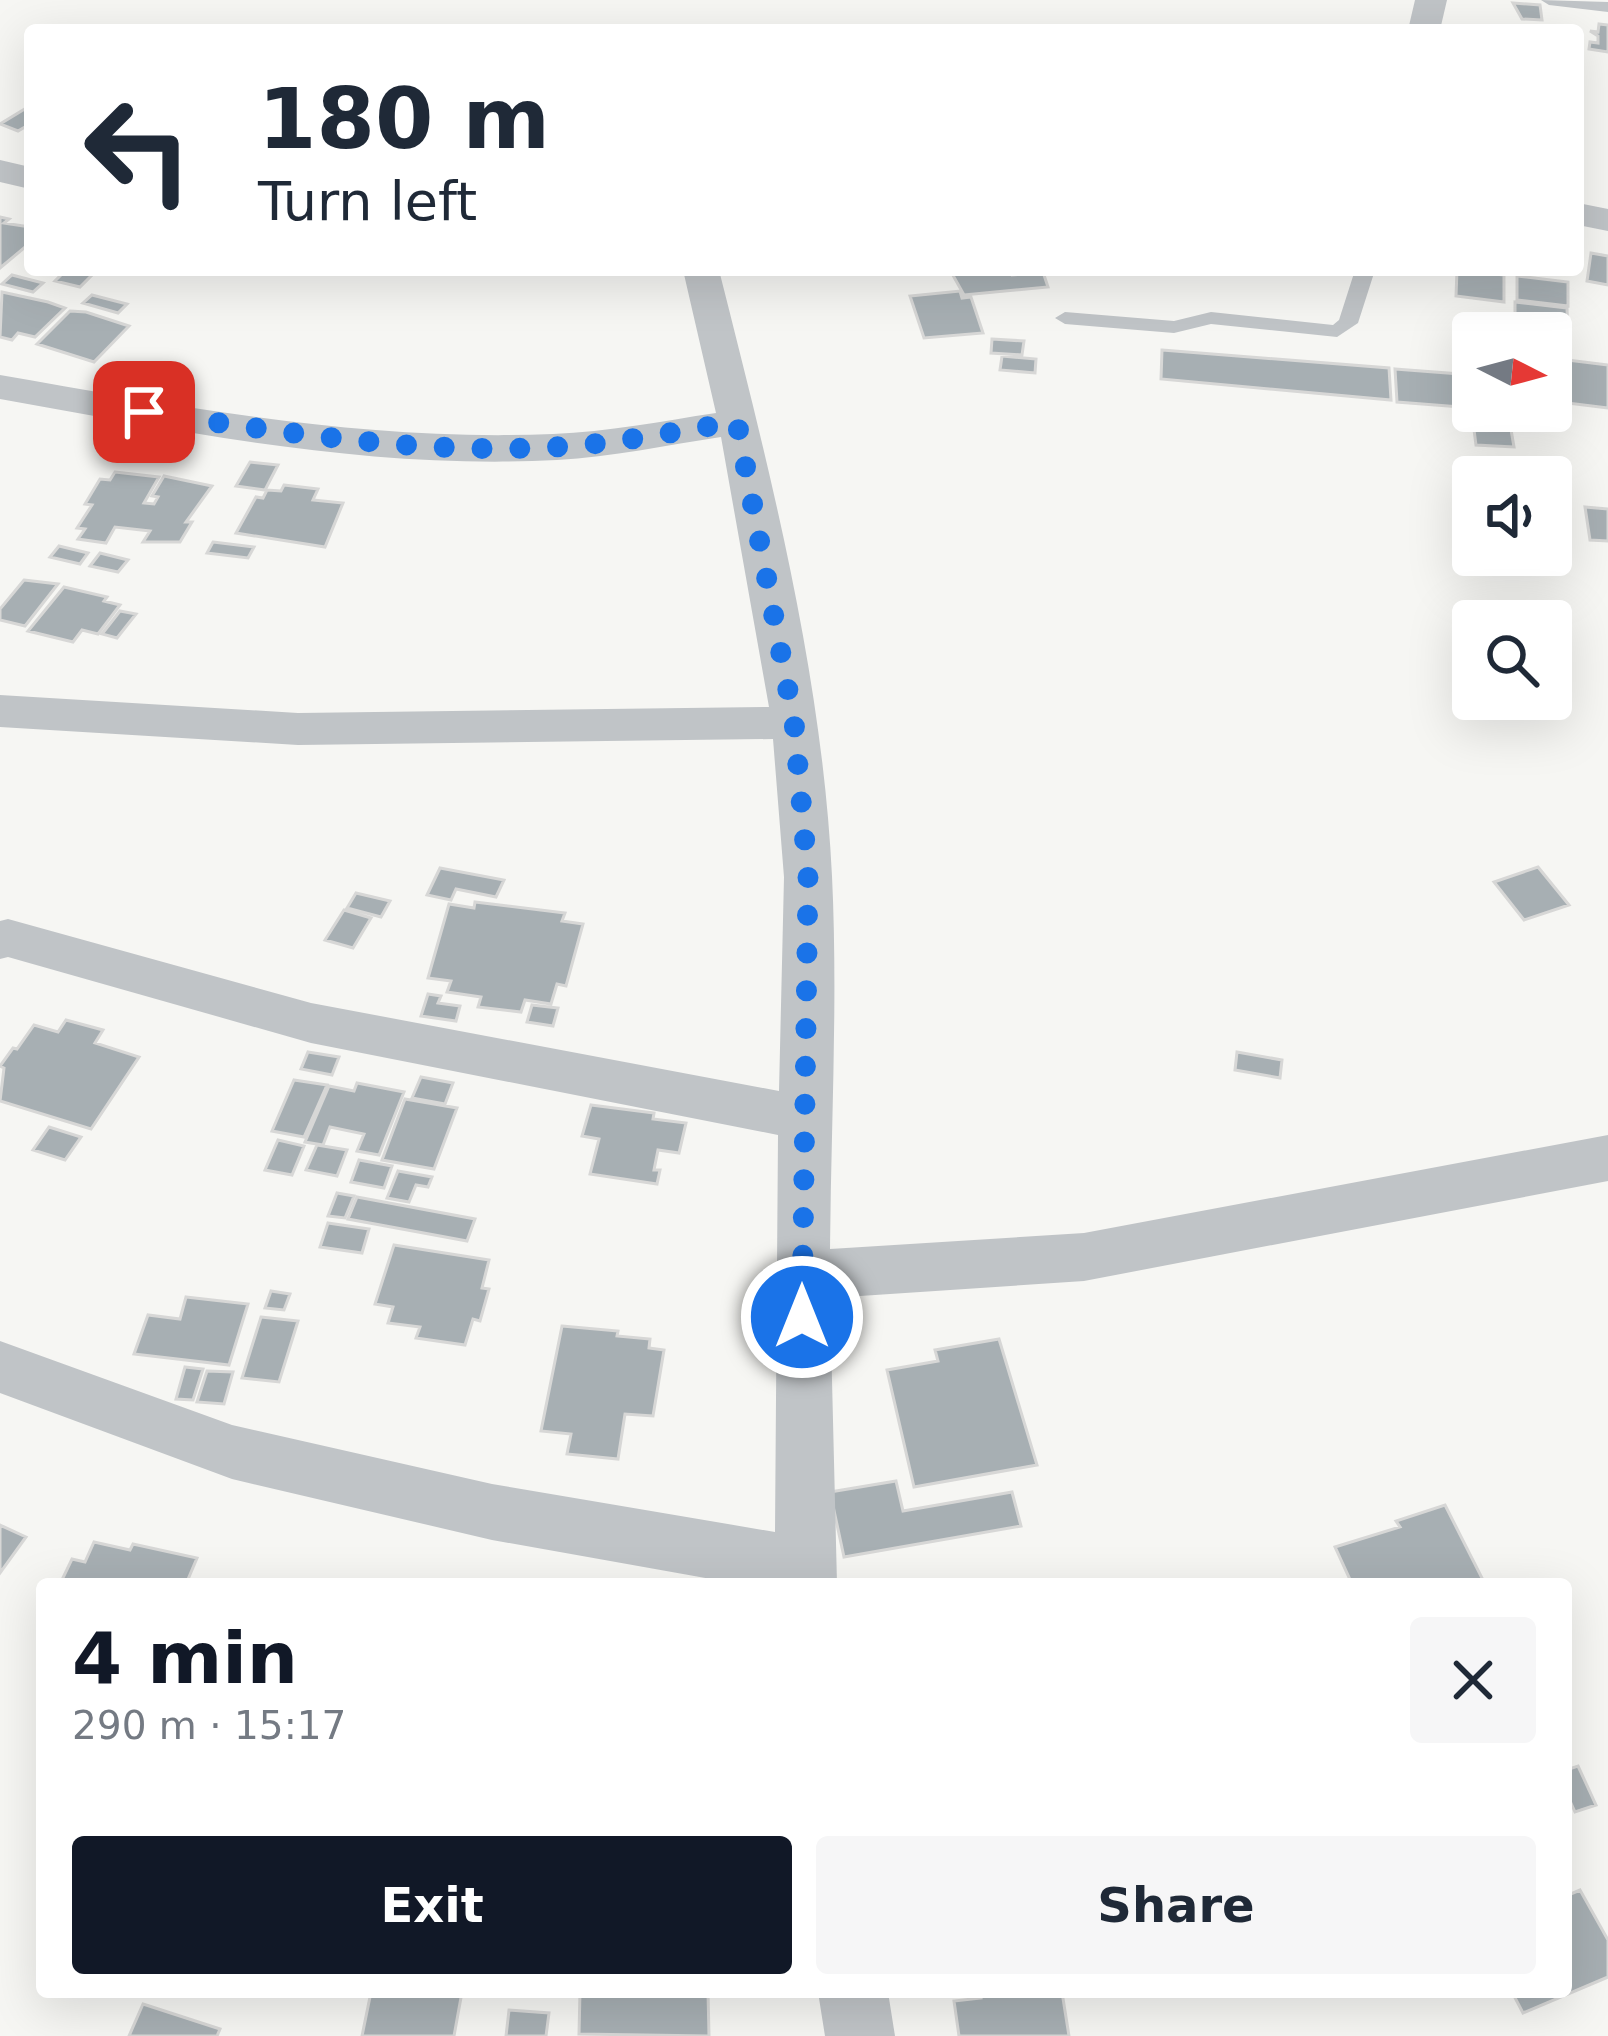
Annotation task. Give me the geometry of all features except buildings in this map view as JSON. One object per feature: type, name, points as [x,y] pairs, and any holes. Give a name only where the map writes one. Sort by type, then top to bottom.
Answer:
[{"type":"street","points":[[0,1367],[232,1452],[493,1512],[806,1575],[802,1275],[808,877],[794,722],[737,422],[702,276]]},
{"type":"street","points":[[0,387],[321,436],[474,448],[558,447],[737,422]]},
{"type":"street","points":[[0,711],[111,722],[397,733],[794,722]]},
{"type":"street","points":[[0,940],[64,952],[311,1023],[803,1118]]},
{"type":"street","points":[[802,1275],[1084,1257],[1608,1158]]},
{"type":"street","points":[[854,1998],[860,2036]]},
{"type":"lane","points":[[1549,0],[1608,7]]},
{"type":"lane","points":[[1066,318],[1174,327],[1211,319],[1337,331],[1348,323],[1363,276]]},
{"type":"route","points":[[144,412],[321,436],[474,448],[558,447],[737,422],[794,722],[808,877],[802,1317]]}]
